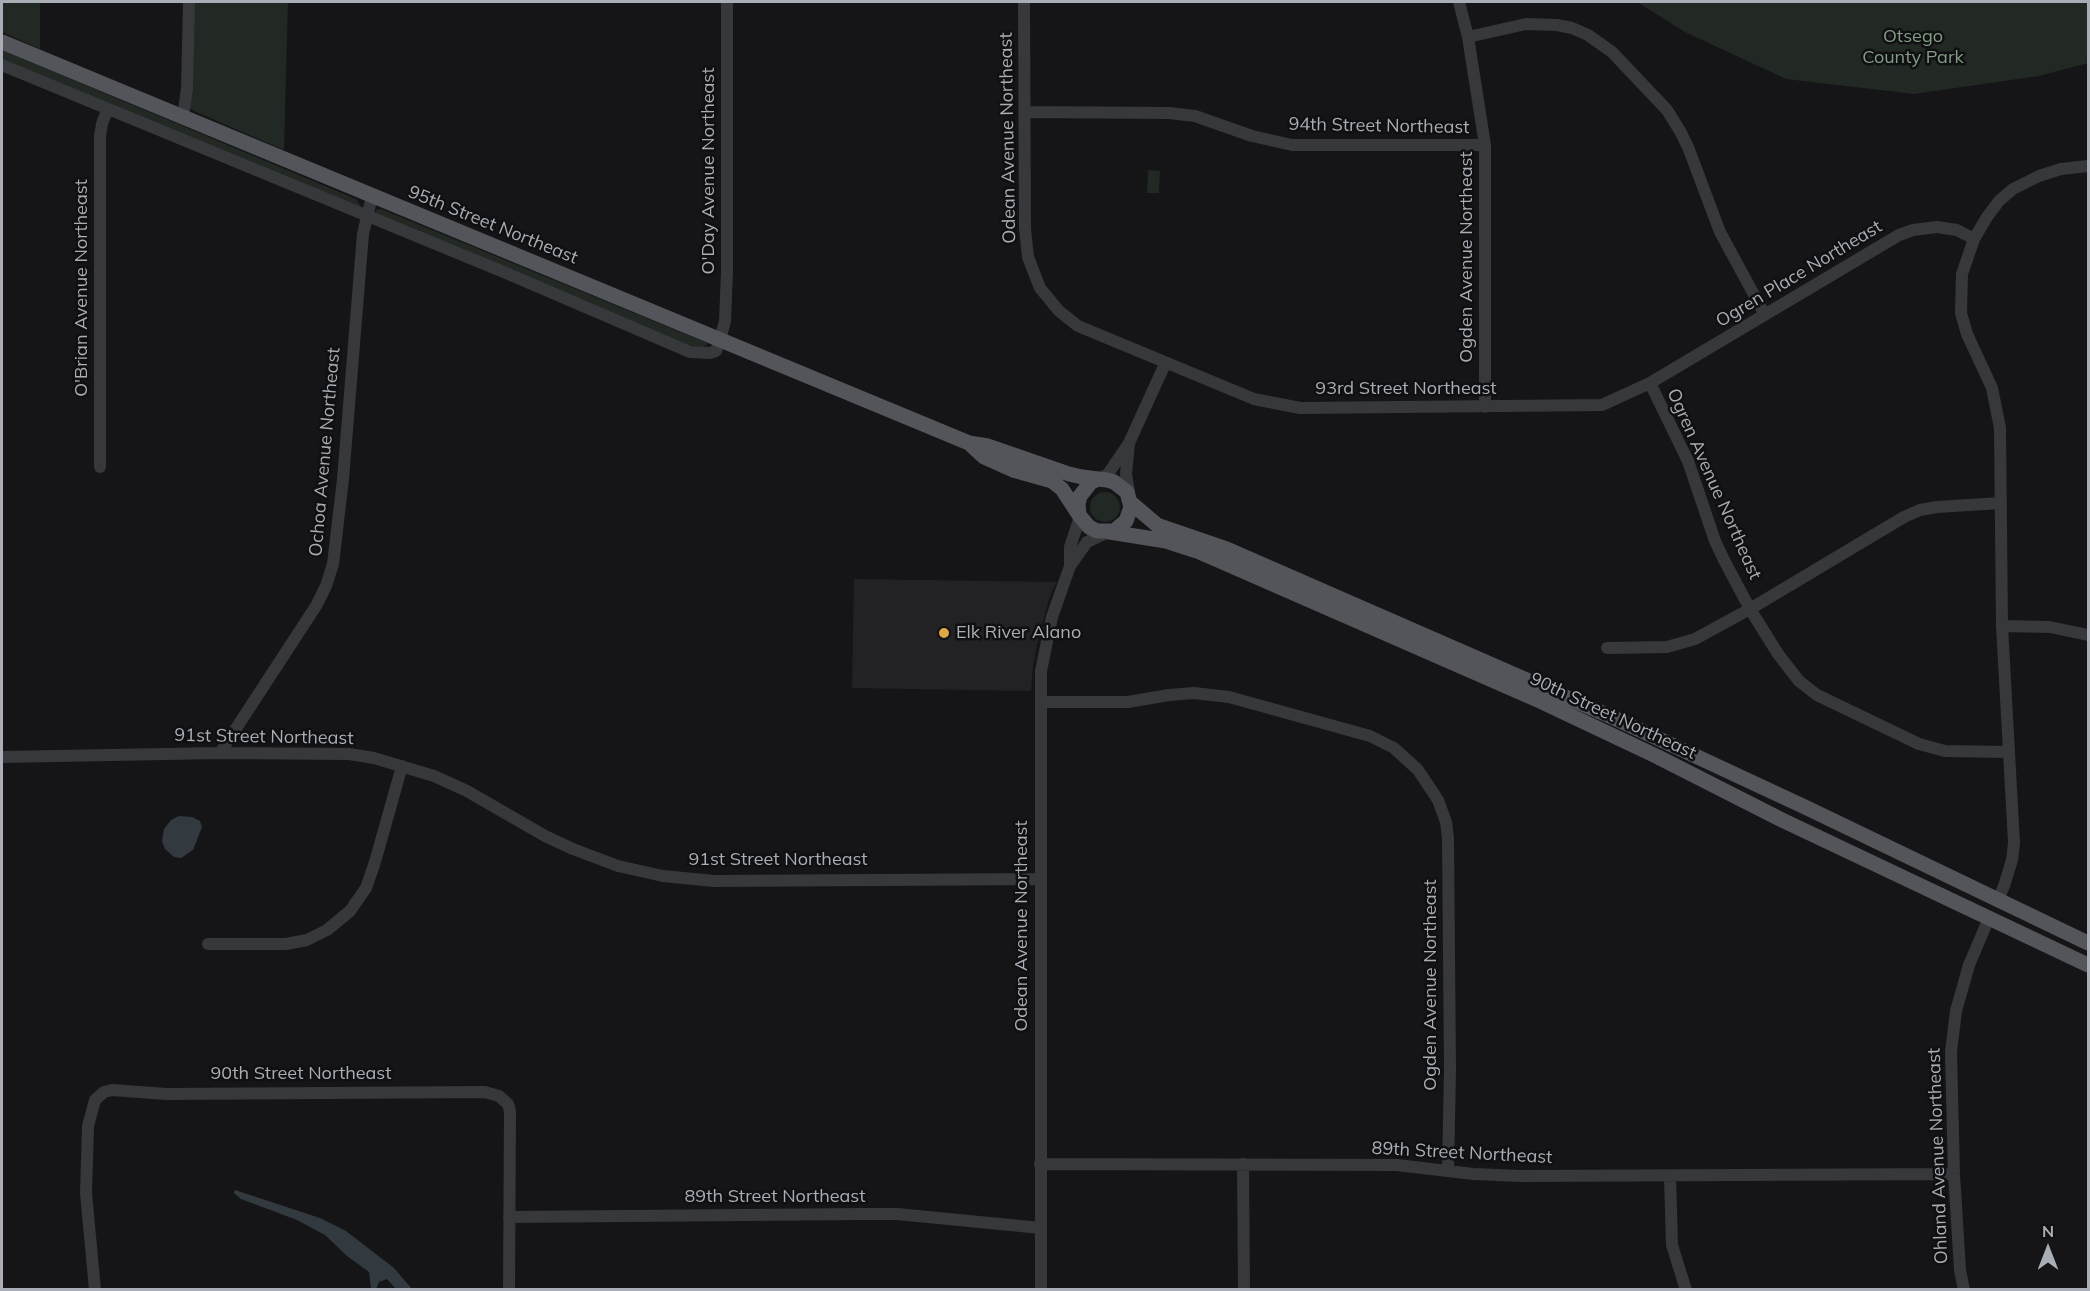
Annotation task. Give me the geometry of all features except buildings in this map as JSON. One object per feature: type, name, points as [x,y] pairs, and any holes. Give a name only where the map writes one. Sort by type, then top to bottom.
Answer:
[{"type":"main road","name":"95th Street Northeast","points":[[2,42],[969,443]]},
{"type":"main road","points":[[969,443],[988,446],[1070,474],[1114,482],[1121,486],[1130,500],[1130,514],[1121,527],[1108,532],[1089,528],[1062,489],[1052,481],[1014,470],[984,457],[969,443]]},
{"type":"main road","points":[[1080,516],[1078,504],[1080,496],[1091,482],[1098,479]]},
{"type":"main road","name":"90th Street Northeast","points":[[1130,500],[1157,525],[1227,549],[1614,718],[2088,943]]},
{"type":"main road","name":"90th Street Northeast","points":[[1108,532],[1166,541],[1197,551],[1531,697],[1968,909],[2088,964]]},
{"type":"main road","points":[[1968,909],[1994,899]]},
{"type":"main road","points":[[1992,920],[2016,909]]},
{"type":"street","points":[[183,118],[187,88],[189,2]]},
{"type":"street","name":"O'Day Avenue Northeast","points":[[720,340],[724,321],[727,272],[727,2]]},
{"type":"street","name":"Odean Avenue Northeast","points":[[1024,2],[1025,229],[1028,257],[1040,288],[1059,311],[1078,326],[1165,364]]},
{"type":"street","name":"Ogden Avenue Northeast","points":[[1459,2],[1468,38],[1485,145],[1485,407]]},
{"type":"street","points":[[1468,38],[1526,24],[1540,23],[1572,28],[1588,35],[1612,52],[1667,110],[1688,147],[1720,232],[1765,315]]},
{"type":"street","points":[[2,65],[586,306],[690,352],[716,351],[720,340]]},
{"type":"street","name":"O'Brian Avenue Northeast","points":[[100,467],[100,136],[107,110]]},
{"type":"street","name":"94th Street Northeast","points":[[1025,112],[1178,114],[1216,122],[1252,136],[1292,145],[1485,145]]},
{"type":"street","points":[[1994,899],[2012,860],[2014,843],[2002,626],[2000,428],[1992,388],[1967,333],[1961,313],[1962,274],[1974,239],[1999,201],[2013,189],[2039,176],[2061,169],[2088,166]]},
{"type":"street","name":"Ochoa Avenue Northeast","points":[[220,753],[316,606],[333,564],[343,479],[363,234],[372,196]]},
{"type":"street","name":"Ogren Place Northeast","points":[[1650,383],[1899,235],[1913,230],[1937,227],[1948,228],[1974,239]]},
{"type":"street","points":[[1098,479],[1108,474],[1129,443],[1165,364]]},
{"type":"street","name":"93rd Street Northeast","points":[[1165,364],[1237,394],[1274,404],[1319,408],[1602,405],[1650,383]]},
{"type":"street","name":"Ogren Avenue Northeast","points":[[1650,383],[1688,461],[1715,541],[1750,609],[1799,681],[1817,695],[1907,739],[1932,748],[1969,753],[2009,752]]},
{"type":"street","points":[[1129,443],[1126,474],[1130,500]]},
{"type":"street","points":[[1607,648],[1667,647],[1695,639],[1750,609],[1904,517],[1920,510],[1956,505],[2001,503]]},
{"type":"street","name":"Odean Avenue Northeast","points":[[1070,566],[1070,547],[1080,516]]},
{"type":"street","name":"Odean Avenue Northeast","points":[[1041,1290],[1041,671],[1047,636],[1070,566],[1087,542],[1108,532]]},
{"type":"street","points":[[2002,626],[2050,627],[2088,635]]},
{"type":"street","name":"Ogden Avenue Northeast","points":[[1041,702],[1128,702],[1194,693],[1237,699],[1362,733],[1385,742],[1407,758],[1418,770],[1438,800],[1446,822],[1448,838],[1450,1070],[1448,1171]]},
{"type":"street","name":"91st Street Northeast","points":[[2,757],[220,753],[349,754],[374,758],[434,776],[467,791],[545,836],[597,860],[663,876],[714,881],[1040,879]]},
{"type":"street","points":[[208,944],[286,944],[307,940],[327,930],[350,911],[366,888],[402,766]]},
{"type":"street","name":"Ohland Avenue Northeast","points":[[1964,1290],[1960,1270],[1954,1174],[1950,1052],[1952,1035],[1970,964],[1992,920]]},
{"type":"street","name":"90th Street Northeast","points":[[95,1290],[86,1193],[88,1126],[98,1095],[112,1090],[166,1094],[485,1092],[494,1094],[504,1100],[510,1111],[509,1217]]},
{"type":"street","name":"89th Street Northeast","points":[[1040,1164],[1397,1165],[1521,1176],[1954,1174]]},
{"type":"street","points":[[1243,1164],[1244,1290]]},
{"type":"street","points":[[1670,1176],[1672,1245],[1686,1290]]},
{"type":"street","name":"89th Street Northeast","points":[[509,1217],[897,1214],[1041,1228]]},
{"type":"street","points":[[509,1217],[509,1290]]},
{"type":"shaded area","points":[[854,579],[1057,582],[1051,593],[1039,635],[1031,691],[852,688]]},
{"type":"shaded area","points":[[179,816],[192,817],[200,821],[202,827],[193,850],[181,858],[174,857],[165,849],[162,841],[164,829],[171,820]]},
{"type":"shaded area","points":[[235,1190],[320,1218],[346,1231],[394,1268],[412,1289],[396,1289],[387,1279],[379,1282],[376,1289],[371,1289],[369,1272],[347,1256],[325,1235],[297,1220],[241,1199],[234,1193]]},
{"type":"green space","points":[[2,2],[40,2],[40,49],[2,32]]},
{"type":"green space","points":[[193,2],[288,2],[284,150],[190,108]]},
{"type":"green space","name":"Otsego County Park","points":[[1637,2],[2088,2],[2088,63],[2039,76],[1914,94],[1786,79],[1685,32]]},
{"type":"green space","points":[[2,50],[356,199],[361,206],[2,59]]},
{"type":"green space","points":[[1148,170],[1160,171],[1159,193],[1147,193]]},
{"type":"green space","points":[[381,209],[707,343],[707,345],[702,347],[688,345],[375,214],[376,210]]},
{"type":"green space","points":[[1105,492],[1116,496],[1120,507],[1116,518],[1105,522],[1094,518],[1090,507],[1094,496]]},
{"type":"place","name":"Elk River Alano","points":[[944,633]]}]
